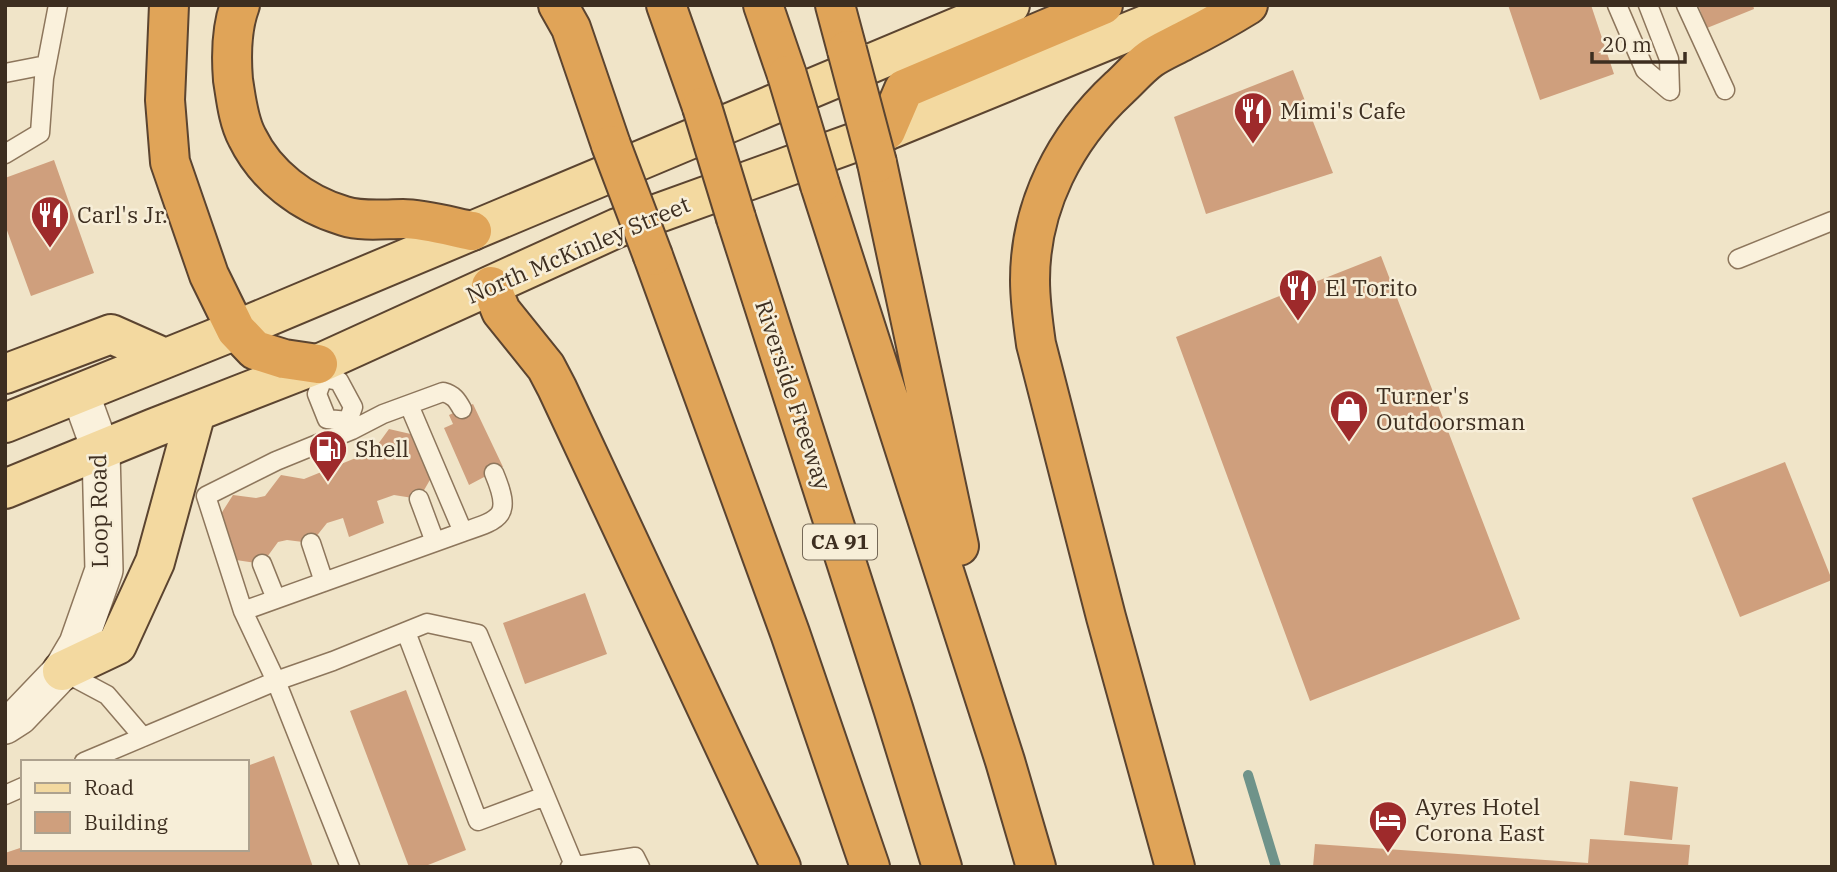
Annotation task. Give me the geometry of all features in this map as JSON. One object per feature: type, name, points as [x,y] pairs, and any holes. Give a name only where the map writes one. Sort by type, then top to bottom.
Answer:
[{"type":"highway","points":[[169,5],[165,100],[170,162],[209,275],[236,330],[255,350],[321,371]]},
{"type":"highway","points":[[240,5],[235,18],[231,60],[236,101],[246,136],[263,164],[286,187],[316,206],[347,217],[385,221],[405,219],[472,231]]},
{"type":"highway","points":[[558,5],[571,29],[790,633],[870,867]]},
{"type":"highway","name":"Riverside Freeway","points":[[666,5],[702,107],[942,867]]},
{"type":"highway","points":[[763,5],[1036,867]]},
{"type":"highway","points":[[835,5],[847,50],[882,147],[1004,761]]},
{"type":"highway","points":[[882,147],[904,89],[1103,5]]},
{"type":"highway","points":[[1175,867],[1106,617],[1036,344],[1030,281],[1032,249],[1037,219],[1052,181],[1079,131],[1098,108],[1149,60],[1248,5]]},
{"type":"highway","points":[[491,286],[501,311],[546,367],[557,387],[781,867]]},
{"type":"main road","points":[[5,423],[236,330],[1010,5]]},
{"type":"main road","name":"North McKinley Street","points":[[5,489],[196,412],[321,371],[491,286],[617,228],[882,147],[1195,5]]},
{"type":"main road","points":[[5,374],[111,334],[165,358]]},
{"type":"main road","points":[[62,671],[117,645],[155,562],[196,412]]},
{"type":"street","name":"Loop Road","points":[[5,724],[19,716],[62,671],[78,644],[104,570],[101,451],[79,393]]},
{"type":"lane","points":[[5,154],[40,133],[46,65],[58,5]]},
{"type":"lane","points":[[1617,5],[1645,70],[1670,91],[1669,58],[1648,5]]},
{"type":"lane","points":[[1685,5],[1725,90]]},
{"type":"lane","points":[[5,73],[46,65]]},
{"type":"lane","points":[[1738,259],[1832,221]]},
{"type":"lane","points":[[321,371],[340,381],[353,407],[350,426],[327,419],[317,394],[321,371]]},
{"type":"lane","points":[[350,867],[276,681],[243,611],[206,496],[230,490],[279,468],[350,426],[386,421],[409,405],[443,392],[451,394],[462,409]]},
{"type":"lane","points":[[409,405],[463,532]]},
{"type":"lane","points":[[243,611],[493,522],[503,508],[494,473]]},
{"type":"lane","points":[[419,499],[435,542]]},
{"type":"lane","points":[[311,543],[324,582]]},
{"type":"lane","points":[[262,564],[276,599]]},
{"type":"lane","points":[[89,760],[276,681],[427,623],[478,634],[572,866],[635,857],[640,867]]},
{"type":"lane","points":[[406,632],[478,821],[545,796]]},
{"type":"lane","points":[[62,671],[107,695],[143,737]]},
{"type":"lane","points":[[5,795],[21,788]]},
{"type":"building","points":[[1508,5],[1591,5],[1614,74],[1540,100]]},
{"type":"building","points":[[1698,5],[1753,5],[1754,9],[1707,28]]},
{"type":"building","name":"Mimi's Cafe","points":[[1293,70],[1333,173],[1206,214],[1174,117]]},
{"type":"building","name":"Carl's Jr.","points":[[54,160],[94,273],[31,296],[5,225],[5,178]]},
{"type":"building","points":[[1381,256],[1520,619],[1310,701],[1176,337]]},
{"type":"building","points":[[473,404],[503,467],[469,485],[444,428],[453,424],[449,415]]},
{"type":"building","points":[[389,429],[415,435],[431,478],[419,499],[394,495],[377,501],[384,523],[349,537],[343,518],[327,523],[311,543],[287,540],[278,542],[262,564],[236,560],[219,517],[233,495],[256,498],[265,496],[281,475],[304,479],[373,451]]},
{"type":"building","points":[[1785,462],[1832,580],[1740,617],[1692,498]]},
{"type":"building","points":[[585,593],[607,654],[525,684],[503,623]]},
{"type":"building","points":[[406,690],[466,850],[423,867],[409,867],[350,711]]},
{"type":"building","points":[[274,756],[313,867],[5,867],[5,853],[21,848],[21,851],[248,851],[248,766]]},
{"type":"building","points":[[1630,781],[1678,787],[1672,840],[1624,835]]},
{"type":"building","name":"Ayres Hotel Corona East","points":[[1590,839],[1690,845],[1688,867],[1313,867],[1315,844],[1588,863]]},
{"type":"waterway","points":[[1248,775],[1276,867]]},
{"type":"place","name":"Mimi's Cafe","points":[[1253,145]]},
{"type":"place","name":"Carl's Jr.","points":[[50,249]]},
{"type":"place","name":"El Torito","points":[[1298,322]]},
{"type":"place","name":"Turner's Outdoorsman","points":[[1349,443]]},
{"type":"place","name":"Shell","points":[[328,483]]},
{"type":"place","name":"Ayres Hotel Corona East","points":[[1388,854]]}]
